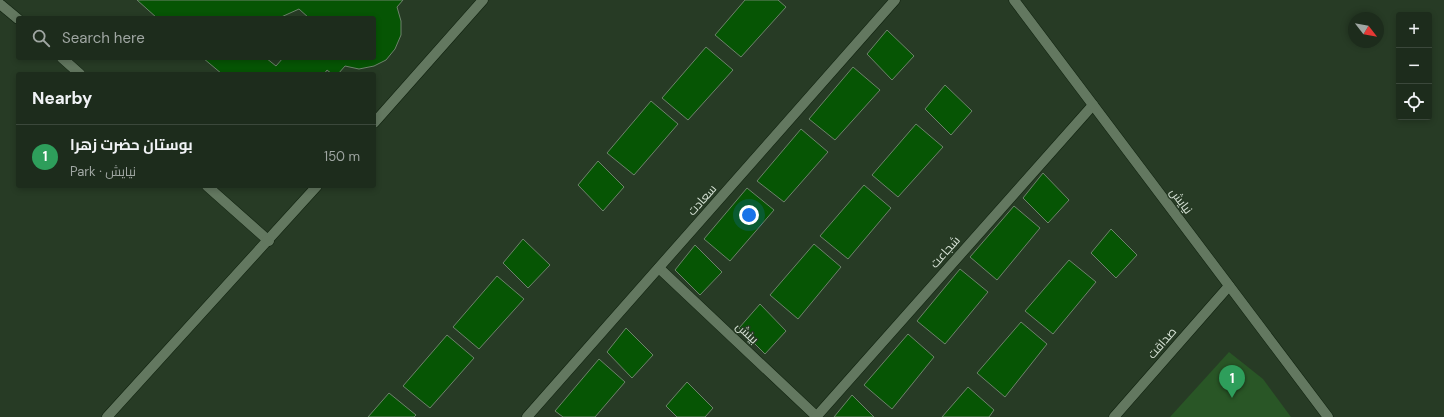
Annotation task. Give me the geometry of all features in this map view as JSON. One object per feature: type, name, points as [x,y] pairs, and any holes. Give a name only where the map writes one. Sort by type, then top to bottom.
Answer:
[{"type":"street","points":[[376,121],[483,0]]},
{"type":"street","name":"سعادت","points":[[527,417],[895,0]]},
{"type":"street","name":"نیایش","points":[[1014,0],[1328,417]]},
{"type":"street","points":[[0,4],[16,17]]},
{"type":"street","points":[[64,60],[78,72]]},
{"type":"street","name":"شجاعت","points":[[817,417],[1093,105]]},
{"type":"street","points":[[209,188],[269,240]]},
{"type":"street","points":[[107,417],[316,188]]},
{"type":"street","name":"بینش","points":[[659,268],[817,417]]},
{"type":"street","name":"صداقت","points":[[1114,417],[1229,286]]},
{"type":"green space","points":[[1229,352],[1263,379],[1291,417],[1170,417]]},
{"type":"building","points":[[137,0],[403,0],[397,7],[401,21],[401,35],[395,49],[386,60],[374,66],[359,69],[345,66],[340,72],[330,72],[327,70],[326,72],[220,72],[205,60],[268,60],[276,66],[281,60],[376,60],[376,16],[307,16],[299,9],[283,16],[155,16]]},
{"type":"building","points":[[745,0],[778,0],[786,7],[741,57],[715,35]]},
{"type":"building","points":[[887,30],[914,56],[892,80],[867,54]]},
{"type":"building","points":[[706,47],[733,70],[688,120],[662,98]]},
{"type":"building","points":[[853,67],[880,90],[835,140],[809,119]]},
{"type":"building","points":[[945,85],[972,111],[951,135],[925,109]]},
{"type":"building","points":[[651,101],[678,124],[634,175],[607,153]]},
{"type":"building","points":[[916,124],[943,147],[898,197],[872,175]]},
{"type":"building","points":[[801,129],[828,152],[784,202],[757,181]]},
{"type":"building","points":[[598,161],[624,187],[603,211],[578,185]]},
{"type":"building","points":[[1043,173],[1069,200],[1048,223],[1023,198]]},
{"type":"building","points":[[864,185],[891,208],[848,259],[820,236]]},
{"type":"building","points":[[747,188],[774,210],[730,261],[704,239]]},
{"type":"building","points":[[1014,206],[1040,228],[997,280],[970,257]]},
{"type":"building","points":[[1111,229],[1137,255],[1116,278],[1091,253]]},
{"type":"building","points":[[523,239],[550,265],[528,288],[503,263]]},
{"type":"building","points":[[814,244],[841,267],[798,319],[770,295]]},
{"type":"building","points":[[695,245],[722,272],[700,295],[675,270]]},
{"type":"building","points":[[1069,260],[1096,282],[1053,334],[1025,311]]},
{"type":"building","points":[[960,269],[988,292],[945,344],[917,321]]},
{"type":"building","points":[[497,276],[524,299],[479,349],[453,327]]},
{"type":"building","points":[[760,304],[786,331],[765,354],[739,328]]},
{"type":"building","points":[[1021,322],[1047,344],[1005,397],[977,373]]},
{"type":"building","points":[[626,328],[653,355],[632,378],[607,352]]},
{"type":"building","points":[[908,334],[934,357],[892,409],[864,385]]},
{"type":"building","points":[[447,335],[474,358],[430,408],[403,386]]},
{"type":"building","points":[[599,359],[625,382],[595,417],[563,417],[555,411]]},
{"type":"building","points":[[687,382],[713,408],[705,417],[677,417],[666,406]]},
{"type":"building","points":[[968,387],[994,410],[989,417],[942,417]]},
{"type":"building","points":[[389,393],[416,415],[414,417],[368,417]]},
{"type":"building","points":[[852,395],[874,417],[834,417]]},
{"type":"place","name":"بوستان حضرت زهرا","points":[[1232,398]]}]
